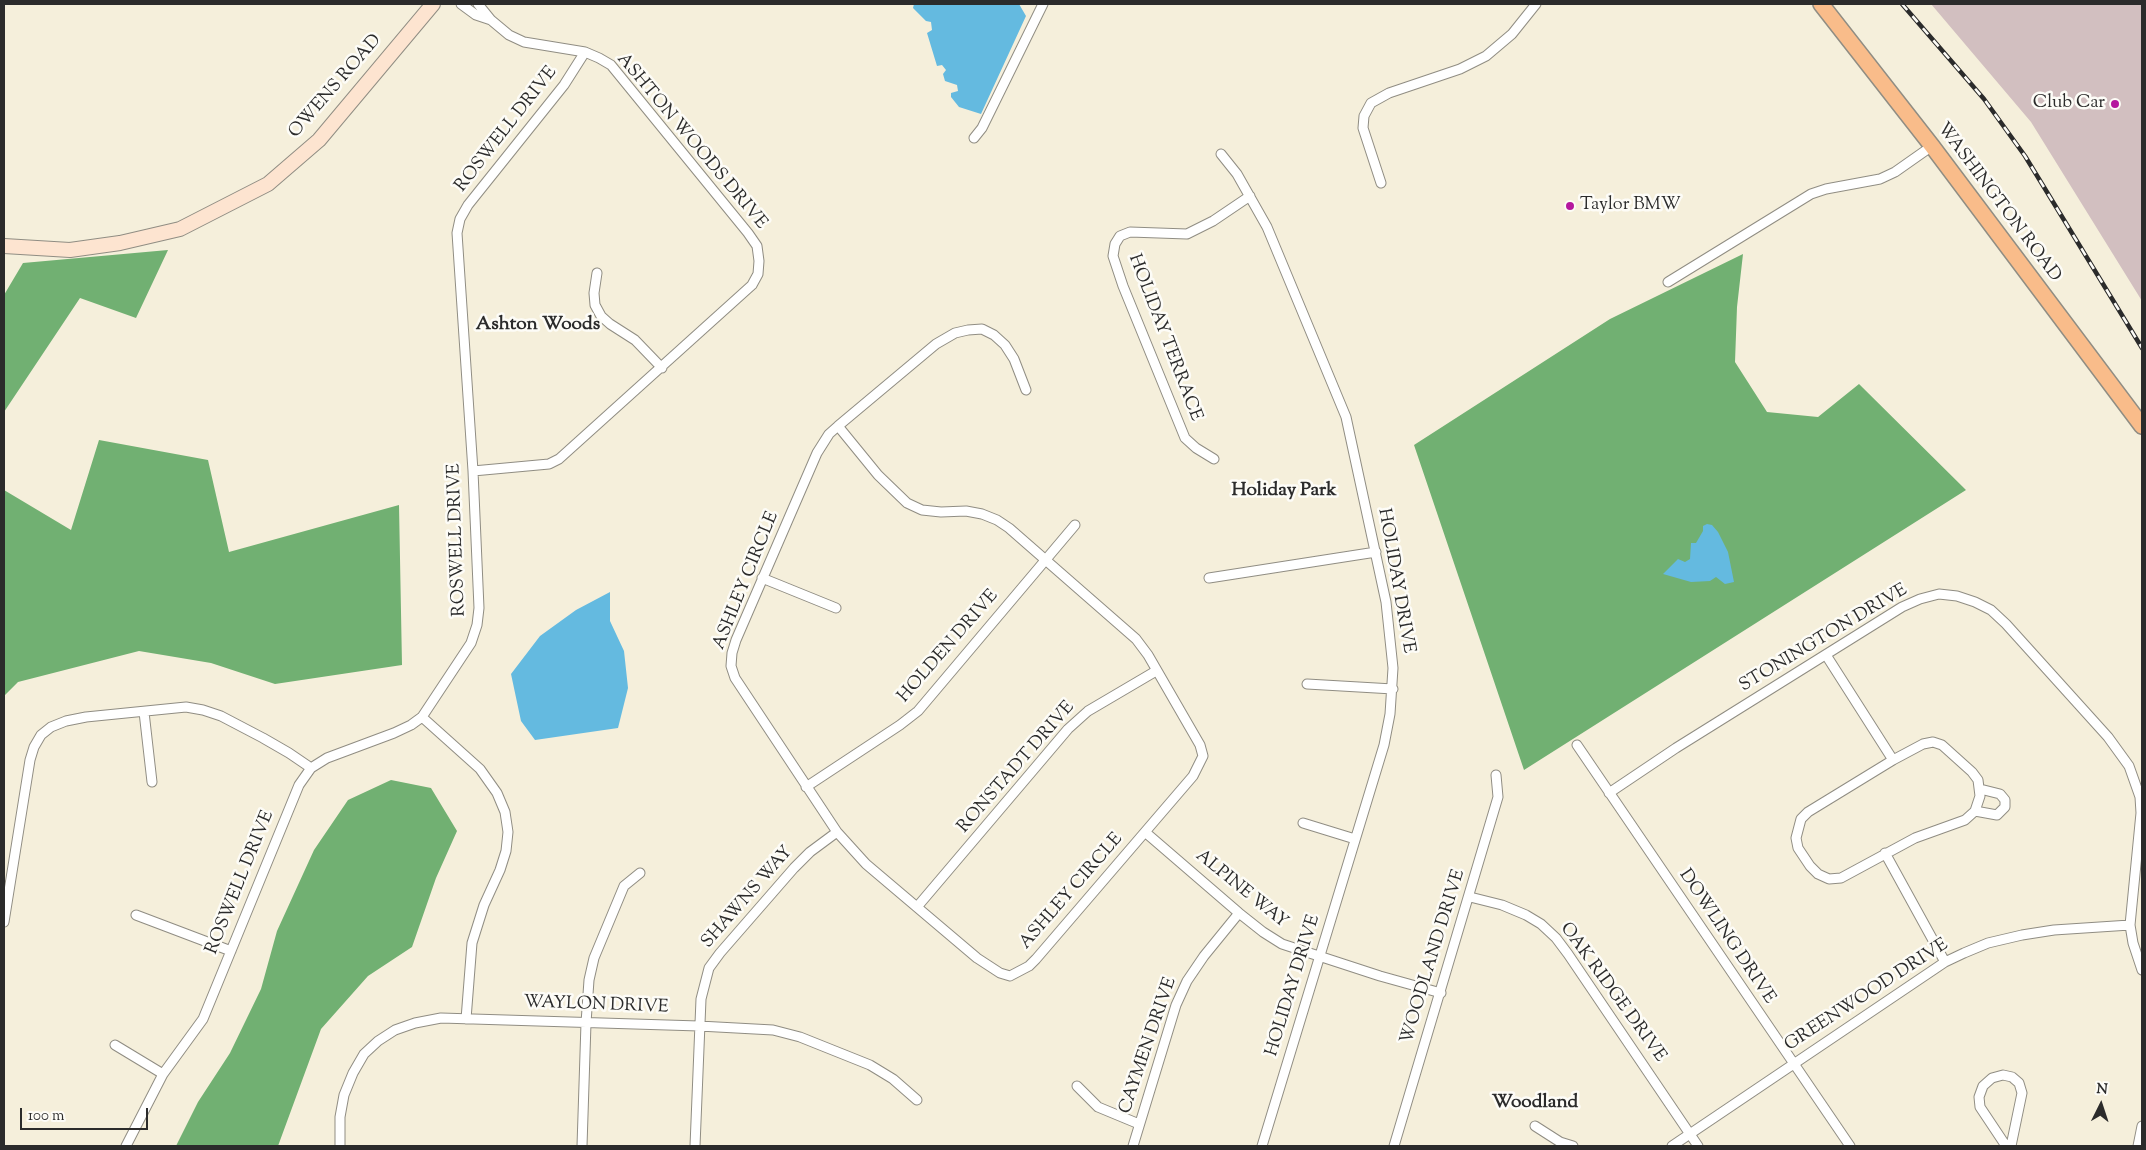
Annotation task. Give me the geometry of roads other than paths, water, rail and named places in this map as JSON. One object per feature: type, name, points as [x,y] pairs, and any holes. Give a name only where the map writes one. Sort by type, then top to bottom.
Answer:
[{"type":"main road","name":"WASHINGTON ROAD","points":[[1821,4],[1932,146],[2142,426]]},
{"type":"street","name":"OWENS ROAD","points":[[4,246],[70,250],[120,243],[180,229],[268,184],[319,140],[432,4]]},
{"type":"street","name":"ASHTON WOODS DRIVE","points":[[460,4],[476,15],[491,20]]},
{"type":"street","name":"ASHTON WOODS DRIVE","points":[[473,471],[549,464],[559,459],[752,285],[758,274],[759,260],[756,246],[748,233],[611,65],[586,52],[524,42],[509,35],[491,20],[478,4]]},
{"type":"street","points":[[974,138],[982,128],[1043,4]]},
{"type":"street","points":[[1381,183],[1363,128],[1364,116],[1371,103],[1389,92],[1460,68],[1486,56],[1512,34],[1536,4]]},
{"type":"street","name":"ROSWELL DRIVE","points":[[126,1146],[163,1074],[203,1019],[289,806],[310,768],[342,751],[394,733],[422,717],[471,642],[477,625],[479,608],[473,471],[457,233],[460,219],[468,205],[564,85],[586,52]]},
{"type":"street","points":[[1668,282],[1811,194],[1826,189],[1880,179],[1895,172],[1932,146]]},
{"type":"street","name":"HOLIDAY DRIVE","points":[[1221,154],[1250,196],[1267,227],[1346,417],[1376,552],[1391,635],[1393,688],[1384,745],[1262,1146]]},
{"type":"street","name":"HOLIDAY TERRACE","points":[[1214,459],[1196,448],[1185,438],[1122,286],[1113,256],[1115,244],[1120,236],[1142,232],[1187,234],[1250,196]]},
{"type":"street","points":[[597,273],[594,293],[595,305],[601,316],[635,340],[662,368]]},
{"type":"street","name":"ASHLEY CIRCLE","points":[[838,426],[878,476],[907,503],[922,510],[982,514],[1009,528],[1136,639],[1195,735],[1203,756],[1193,776],[1029,966],[1010,976],[1000,974],[984,963],[916,907],[866,864],[837,832],[735,678],[731,666],[736,640],[762,578],[817,453],[829,434],[838,426],[936,344],[955,333],[968,330],[982,329],[994,335],[1005,345],[1014,359],[1026,390]]},
{"type":"street","name":"HOLDEN DRIVE","points":[[806,787],[918,711],[1075,525]]},
{"type":"street","points":[[1209,578],[1376,552]]},
{"type":"street","points":[[762,578],[836,608]]},
{"type":"street","name":"STONINGTON DRIVE","points":[[1609,794],[1676,748],[1902,607],[1920,599],[1939,594],[1957,596],[1975,602],[1996,615],[2108,737],[2124,759],[2136,783],[2140,797],[2140,831],[2130,924],[2133,943],[2142,970]]},
{"type":"street","points":[[1826,655],[1893,760]]},
{"type":"street","name":"RONSTADT DRIVE","points":[[916,907],[1068,729],[1088,711],[1156,671]]},
{"type":"street","points":[[1307,684],[1393,688]]},
{"type":"street","points":[[4,922],[30,760],[34,747],[41,735],[51,727],[66,721],[186,707],[221,716],[289,753],[310,768]]},
{"type":"street","points":[[144,712],[152,782]]},
{"type":"street","points":[[422,717],[480,769],[497,793],[508,832],[506,851],[500,870],[484,905],[472,943],[466,1019]]},
{"type":"street","points":[[1933,742],[1942,745],[1972,772],[1980,789],[1975,811],[1965,820],[1915,838],[1841,878],[1828,880],[1810,866],[1798,848],[1796,838],[1801,819],[1808,812],[1893,760],[1923,744],[1933,742]]},
{"type":"street","name":"DOWLING DRIVE","points":[[1577,745],[1850,1146]]},
{"type":"street","name":"WOODLAND DRIVE","points":[[1394,1146],[1498,797],[1496,775]]},
{"type":"street","points":[[1975,811],[1993,816],[2000,813],[2005,807],[2005,800],[2000,794],[1980,789]]},
{"type":"street","points":[[1304,823],[1355,839]]},
{"type":"street","name":"SHAWNS WAY","points":[[695,1146],[701,999],[709,968],[794,868],[810,852],[837,832]]},
{"type":"street","name":"ALPINE WAY","points":[[1145,832],[1262,932],[1282,944],[1441,993]]},
{"type":"street","points":[[1885,853],[1945,962]]},
{"type":"street","points":[[582,1146],[589,980],[594,958],[624,886],[640,873]]},
{"type":"street","name":"OAK RIDGE DRIVE","points":[[1470,896],[1526,914],[1541,924],[1556,938],[1698,1146]]},
{"type":"street","name":"CAYMEN DRIVE","points":[[1133,1146],[1176,1005],[1187,981],[1204,956],[1239,913]]},
{"type":"street","points":[[136,914],[231,952]]},
{"type":"street","name":"GREENWOOD DRIVE","points":[[1672,1146],[1945,962],[1988,943],[2022,935],[2054,930],[2130,924]]},
{"type":"street","name":"WAYLON DRIVE","points":[[340,1146],[340,1117],[344,1095],[353,1073],[364,1054],[378,1041],[396,1030],[414,1023],[441,1018],[773,1030],[800,1037],[870,1064],[893,1079],[917,1100]]},
{"type":"street","points":[[115,1045],[163,1074]]},
{"type":"street","points":[[2006,1146],[1980,1107],[1979,1097],[1983,1086],[1992,1078],[2003,1075],[2012,1077],[2020,1083],[2022,1093],[2011,1146]]},
{"type":"street","points":[[1077,1086],[1098,1107],[1110,1114],[1139,1124]]},
{"type":"street","points":[[1535,1126],[1560,1142],[1572,1146]]},
{"type":"street","points":[[2138,1146],[2142,1126]]},
{"type":"water","points":[[914,4],[1019,4],[1026,16],[981,114],[959,107],[951,97],[951,93],[958,91],[957,85],[945,81],[943,74],[946,70],[942,65],[937,66],[927,33],[932,30],[931,22],[926,21],[913,8]]},
{"type":"water","points":[[1707,524],[1712,525],[1718,532],[1728,552],[1734,582],[1725,584],[1716,577],[1710,581],[1691,582],[1663,574],[1678,559],[1685,562],[1690,559],[1691,543],[1696,543],[1703,531],[1703,526]]},
{"type":"water","points":[[610,592],[610,621],[624,651],[628,688],[618,728],[535,740],[521,721],[511,674],[540,636],[576,610]]},
{"type":"railway","points":[[1902,4],[1984,99],[2025,156],[2142,348]]},
{"type":"place","name":"Club Car","points":[[2115,104]]},
{"type":"place","name":"Taylor BMW","points":[[1570,206]]},
{"type":"district","name":"Ashton Woods","points":[[538,326]]},
{"type":"district","name":"Holiday Park","points":[[1284,492]]},
{"type":"district","name":"Woodland","points":[[1535,1104]]}]
